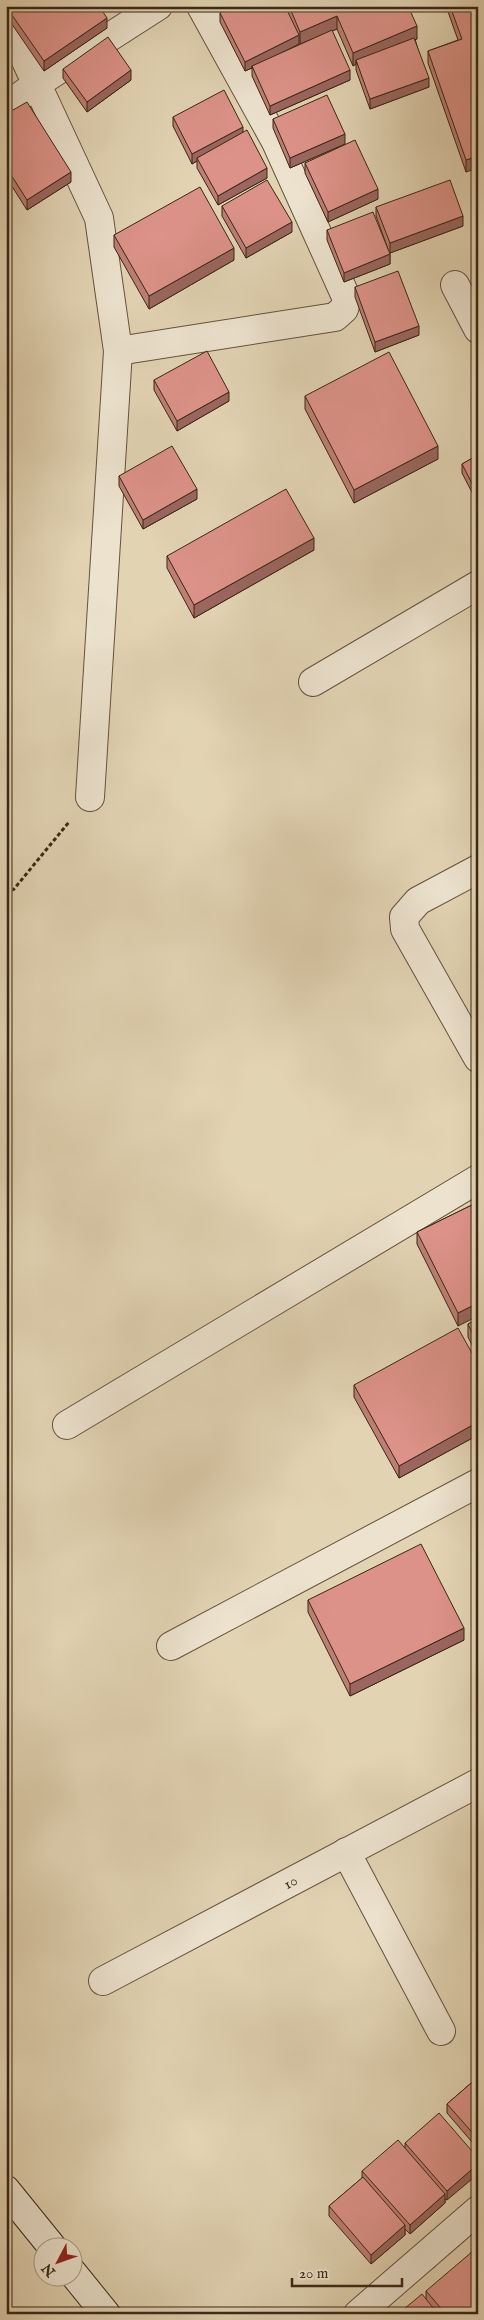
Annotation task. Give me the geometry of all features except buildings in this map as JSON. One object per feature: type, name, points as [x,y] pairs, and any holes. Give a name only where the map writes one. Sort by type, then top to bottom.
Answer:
[{"type":"street","points":[[6,107],[38,83],[158,6]]},
{"type":"street","points":[[118,351],[335,317],[344,310],[346,300],[276,142],[201,6]]},
{"type":"street","points":[[6,18],[38,83],[99,218],[118,351],[90,796]]},
{"type":"street","points":[[455,285],[478,329]]},
{"type":"street","points":[[313,682],[478,585]]},
{"type":"street","points":[[478,869],[418,902],[404,917],[405,929],[478,1058]]},
{"type":"street","points":[[66,1425],[478,1180]]},
{"type":"street","points":[[171,1646],[478,1483]]},
{"type":"street","name":"10","points":[[103,1981],[478,1783]]},
{"type":"street","points":[[346,1852],[441,2030]]},
{"type":"street","points":[[6,2190],[45,2238]]},
{"type":"street","points":[[358,2314],[478,2210]]},
{"type":"street","points":[[82,2284],[106,2314]]},
{"type":"path","points":[[6,894],[14,889],[90,796]]}]
